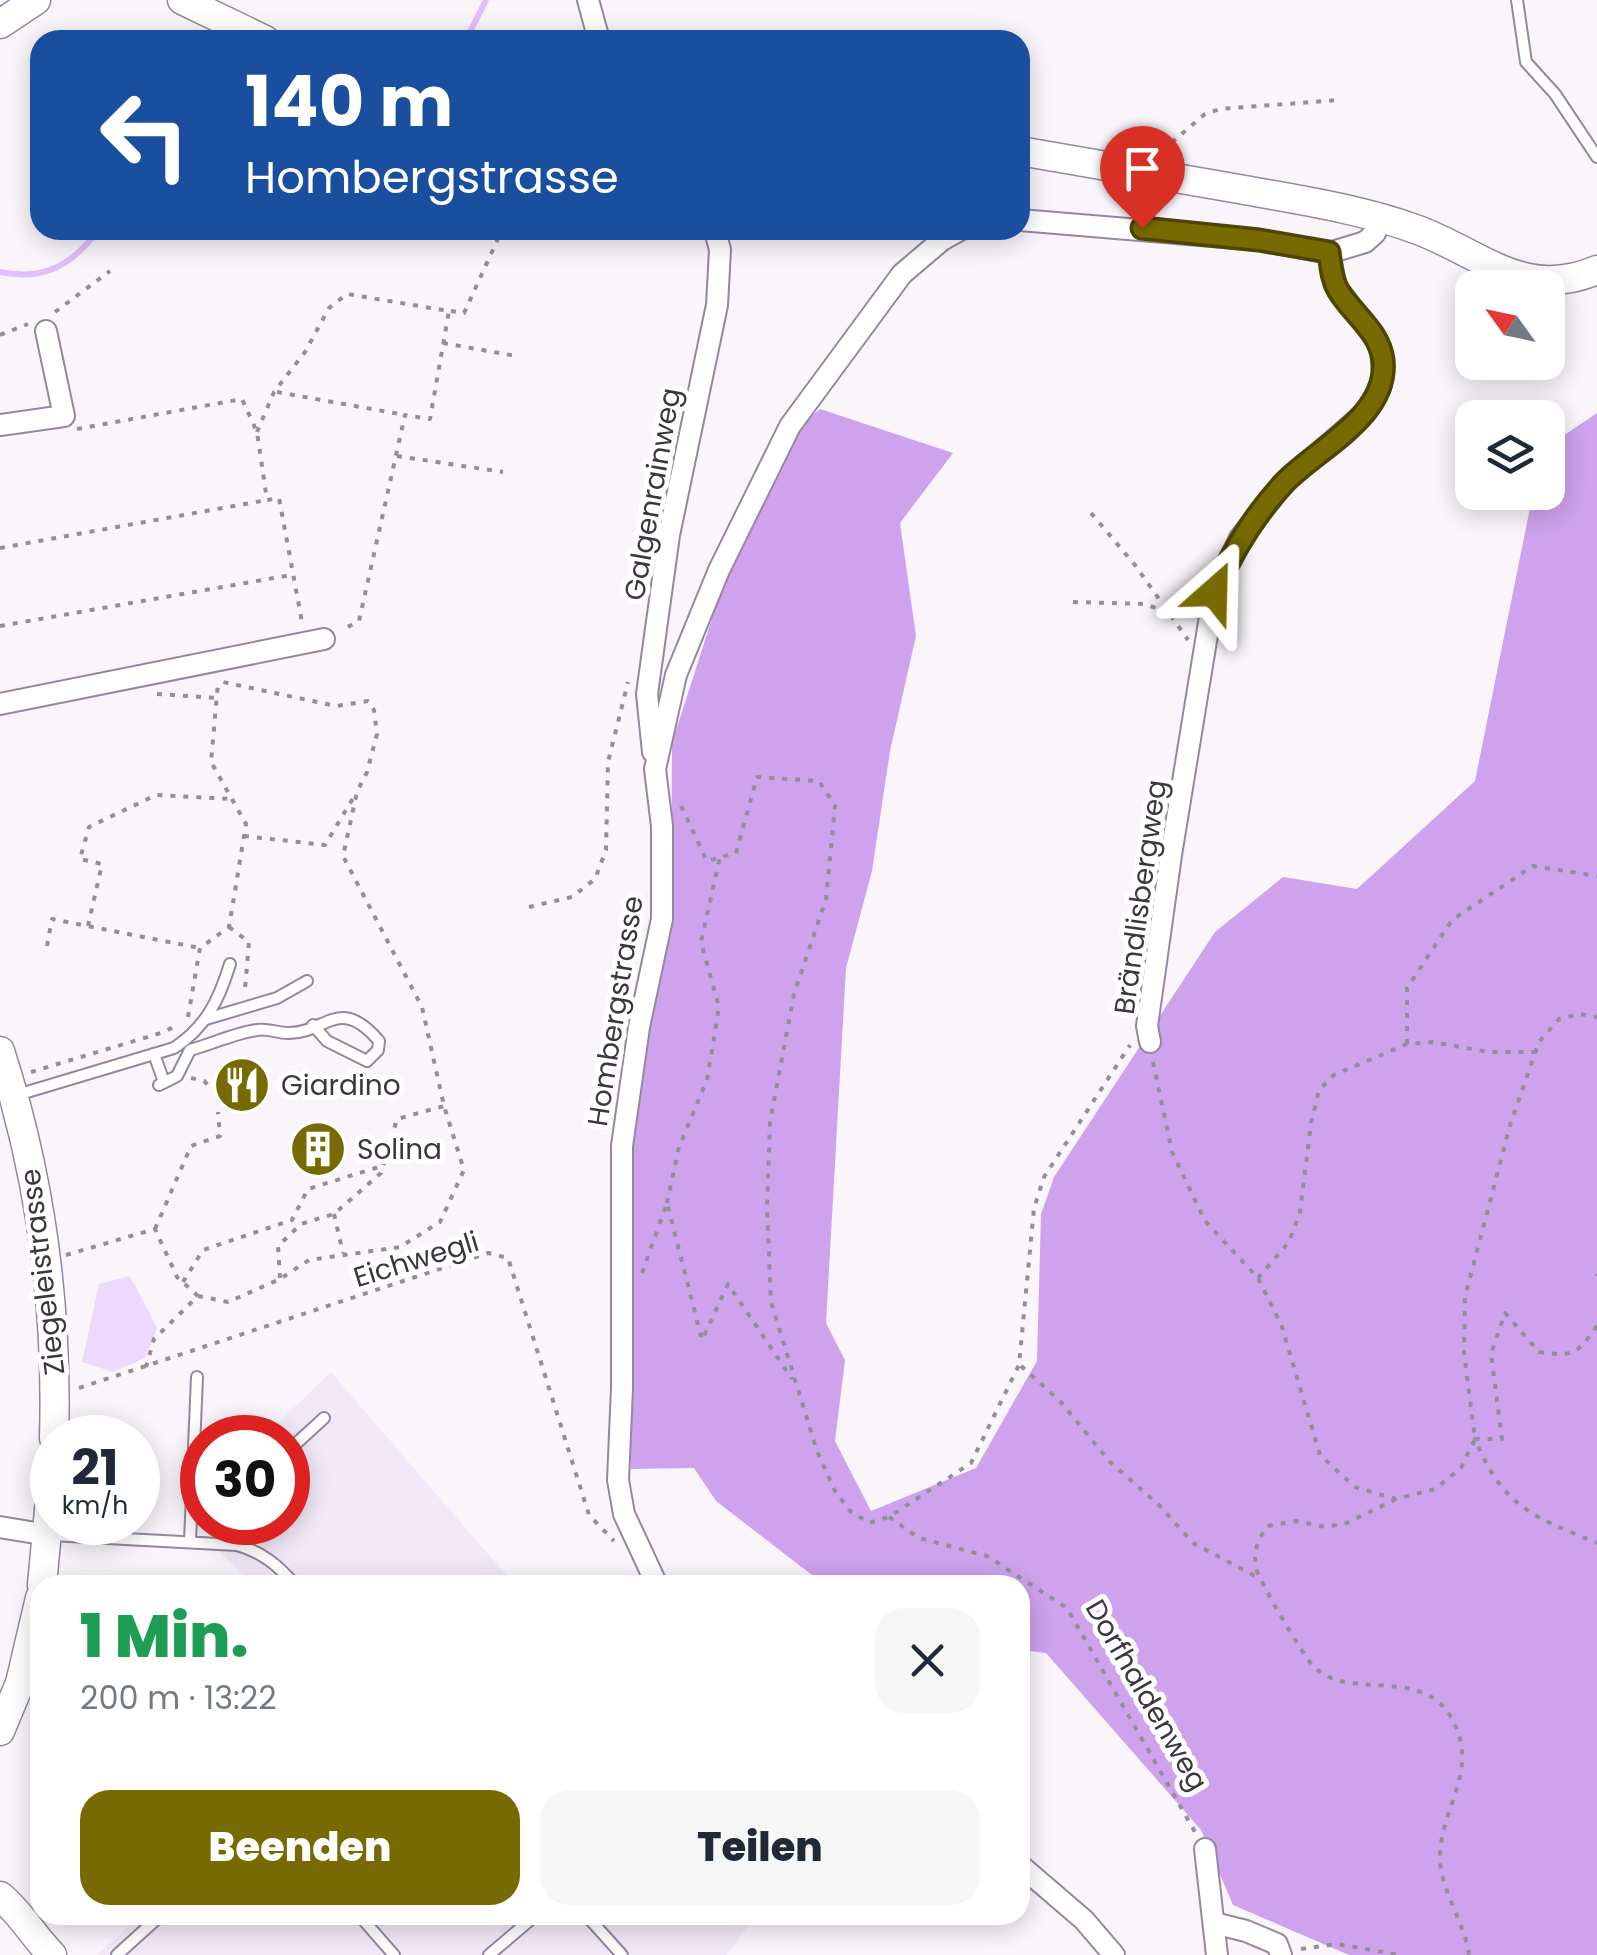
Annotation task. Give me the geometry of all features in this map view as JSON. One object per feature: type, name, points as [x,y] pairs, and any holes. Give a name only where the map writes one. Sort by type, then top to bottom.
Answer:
[{"type":"street","points":[[0,24],[36,0]]},
{"type":"street","points":[[182,0],[244,30]]},
{"type":"street","points":[[588,0],[596,30]]},
{"type":"street","points":[[1030,153],[1381,218],[1420,231],[1526,279],[1562,280],[1597,270]]},
{"type":"street","points":[[1030,221],[1259,240],[1329,252],[1365,242],[1381,218]]},
{"type":"street","name":"Galgenrainweg","points":[[655,769],[647,694],[669,535],[717,305],[718,240]]},
{"type":"street","name":"Hombergstrasse","points":[[652,1575],[624,1514],[618,1480],[622,1146],[639,1027],[662,919],[662,826],[655,769],[676,674],[719,570],[790,426],[902,274],[942,240]]},
{"type":"street","name":"Brändlisbergweg","points":[[1148,1034],[1214,592],[1240,538],[1285,482],[1366,412],[1380,388],[1381,351],[1376,338],[1336,288],[1329,252]]},
{"type":"street","points":[[0,425],[64,416],[43,323]]},
{"type":"street","points":[[0,704],[315,640]]},
{"type":"street","name":"Ziegeleistrasse","points":[[7,1073],[38,1206],[53,1328],[55,1415]]},
{"type":"street","points":[[0,1527],[30,1531]]},
{"type":"street","points":[[43,1575],[47,1545]]},
{"type":"street","points":[[0,1731],[20,1682],[30,1640]]},
{"type":"street","points":[[1205,1848],[1217,1955]]},
{"type":"street","points":[[1030,1874],[1084,1920],[1114,1955]]},
{"type":"street","points":[[0,1896],[19,1913],[31,1934]]},
{"type":"street","points":[[0,1916],[31,1934],[52,1955]]},
{"type":"street","points":[[1214,1924],[1278,1944],[1280,1953]]},
{"type":"lane","points":[[1517,0],[1526,62],[1554,94],[1597,157]]},
{"type":"lane","points":[[7,1073],[174,1048],[194,1035],[206,1020],[221,994],[230,964]]},
{"type":"lane","points":[[206,1020],[278,998],[308,980]]},
{"type":"lane","points":[[190,1050],[259,1029],[290,1034],[313,1026],[336,1018],[348,1019],[371,1032],[378,1041],[378,1050],[367,1061],[327,1041],[313,1026]]},
{"type":"lane","points":[[154,1054],[161,1084],[177,1076],[194,1035]]},
{"type":"lane","points":[[195,1415],[197,1377]]},
{"type":"lane","points":[[310,1431],[324,1418]]},
{"type":"lane","points":[[232,1545],[258,1551],[286,1575]]},
{"type":"lane","points":[[117,1955],[150,1925]]},
{"type":"lane","points":[[368,1925],[394,1955]]},
{"type":"lane","points":[[489,1955],[524,1925]]},
{"type":"lane","points":[[595,1925],[622,1955]]},
{"type":"path","points":[[1141,172],[1205,114],[1220,109],[1338,100]]},
{"type":"path","points":[[257,432],[274,392],[305,352],[329,308],[347,294],[464,313],[497,240]]},
{"type":"path","points":[[0,335],[43,323],[110,271]]},
{"type":"path","points":[[274,392],[430,419],[449,311]]},
{"type":"path","points":[[443,343],[516,356]]},
{"type":"path","points":[[74,429],[242,399],[257,432],[267,500]]},
{"type":"path","points":[[0,548],[279,498],[292,575],[315,640],[359,621],[405,415]]},
{"type":"path","points":[[397,456],[503,472]]},
{"type":"path","points":[[1091,513],[1136,565],[1186,639],[1204,647]]},
{"type":"path","points":[[0,626],[292,575]]},
{"type":"path","points":[[1073,602],[1144,604],[1166,612]]},
{"type":"path","points":[[7,1073],[25,1074],[187,1019],[200,948],[229,927],[246,824],[211,762],[221,659]]},
{"type":"path","points":[[529,908],[572,897],[595,879],[606,850],[608,762],[630,675]]},
{"type":"path","points":[[218,681],[336,706],[368,701]]},
{"type":"path","points":[[149,694],[217,698]]},
{"type":"path","points":[[655,769],[681,806],[707,861],[736,853],[757,776],[819,781],[836,806],[826,898],[794,994],[770,1122],[770,1302],[797,1386]]},
{"type":"path","points":[[244,836],[326,845],[357,792]]},
{"type":"path","points":[[88,926],[102,864],[80,859],[89,828],[156,795],[232,799]]},
{"type":"path","points":[[622,1301],[642,1275],[667,1203],[678,1147],[706,1080],[719,1007],[700,942],[720,858]]},
{"type":"path","points":[[1407,1044],[1407,988],[1452,920],[1533,866],[1597,876]]},
{"type":"path","points":[[47,946],[52,919],[200,948]]},
{"type":"path","points":[[206,1020],[245,989],[250,942],[229,927]]},
{"type":"path","points":[[1597,1016],[1580,1014],[1559,1020],[1539,1042],[1510,1125],[1465,1297],[1464,1353],[1475,1439],[1490,1474],[1516,1503],[1553,1525],[1597,1542]]},
{"type":"path","points":[[889,1517],[972,1463],[1019,1364],[1034,1208],[1044,1177],[1126,1050],[1148,1034]]},
{"type":"path","name":"Brändlisbergweg","points":[[1148,1034],[1172,1152],[1205,1221],[1258,1278],[1282,1327],[1320,1456],[1355,1487],[1396,1499]]},
{"type":"path","points":[[1258,1278],[1290,1242],[1300,1212],[1319,1090],[1334,1074],[1407,1044],[1432,1042],[1489,1052],[1536,1052]]},
{"type":"path","points":[[177,1076],[204,1081],[210,1087]]},
{"type":"path","points":[[280,1280],[278,1246],[302,1224],[334,1214],[380,1174],[397,1119],[444,1106]]},
{"type":"path","points":[[155,1229],[191,1146],[220,1136],[218,1112]]},
{"type":"path","points":[[183,1282],[203,1250],[292,1220],[308,1190],[382,1166]]},
{"type":"path","points":[[667,1203],[702,1340],[728,1284],[797,1386]]},
{"type":"path","points":[[334,1214],[343,1254]]},
{"type":"path","points":[[59,1257],[155,1229]]},
{"type":"path","points":[[146,1368],[154,1338],[198,1296],[183,1282],[155,1229]]},
{"type":"path","name":"Eichwegli","points":[[56,1395],[488,1253],[508,1258],[590,1515],[616,1543]]},
{"type":"path","points":[[1475,1439],[1502,1439],[1491,1354],[1505,1313],[1539,1352],[1566,1356],[1584,1345],[1597,1326]]},
{"type":"path","points":[[1019,1364],[1060,1402],[1110,1462],[1160,1506],[1193,1542],[1262,1580]]},
{"type":"path","name":"Dorfhaldenweg","points":[[797,1386],[818,1451],[835,1490],[850,1511],[869,1524],[889,1517],[919,1538],[987,1556],[1017,1575]]},
{"type":"path","points":[[1469,1955],[1440,1863],[1443,1829],[1464,1770],[1464,1747],[1451,1716],[1425,1694],[1330,1678],[1313,1666],[1256,1571],[1257,1540],[1268,1526],[1296,1521],[1325,1527],[1347,1523],[1396,1499],[1434,1489],[1461,1468],[1475,1439]]},
{"type":"path","name":"Dorfhaldenweg","points":[[1030,1584],[1068,1608],[1205,1848]]},
{"type":"path","points":[[1280,1953],[1337,1944],[1400,1955]]},
{"type":"shaded area","points":[[820,409],[953,453],[900,523],[916,636],[890,751],[872,871],[846,968],[826,1323],[845,1360],[835,1441],[871,1511],[976,1468],[1037,1361],[1041,1214],[1054,1177],[1215,932],[1283,877],[1357,889],[1475,781],[1530,510],[1565,510],[1565,435],[1597,413],[1597,1955],[1349,1955],[1233,1905],[1201,1830],[1046,1653],[1030,1651],[1030,1575],[812,1575],[716,1501],[694,1468],[631,1469],[630,1147],[648,1026],[671,926],[672,743],[726,575],[799,426]]},
{"type":"shaded area","points":[[130,1276],[157,1328],[145,1358],[113,1372],[82,1362],[99,1284]]},
{"type":"shaded area","points":[[331,1372],[507,1575],[243,1575],[219,1551],[219,1545],[310,1545],[310,1415],[286,1415]]},
{"type":"shaded area","points":[[130,1925],[748,1926],[726,1955],[97,1955]]},
{"type":"waterway","points":[[471,30],[486,0]]},
{"type":"waterway","points":[[0,272],[31,274],[56,268],[90,240]]},
{"type":"place","name":"Giardino","points":[[242,1085]]},
{"type":"place","name":"Solina","points":[[318,1149]]},
{"type":"route","points":[[1142,228],[1329,252],[1336,288],[1376,338],[1381,351],[1380,388],[1366,412],[1285,482],[1240,538],[1214,592]]}]
